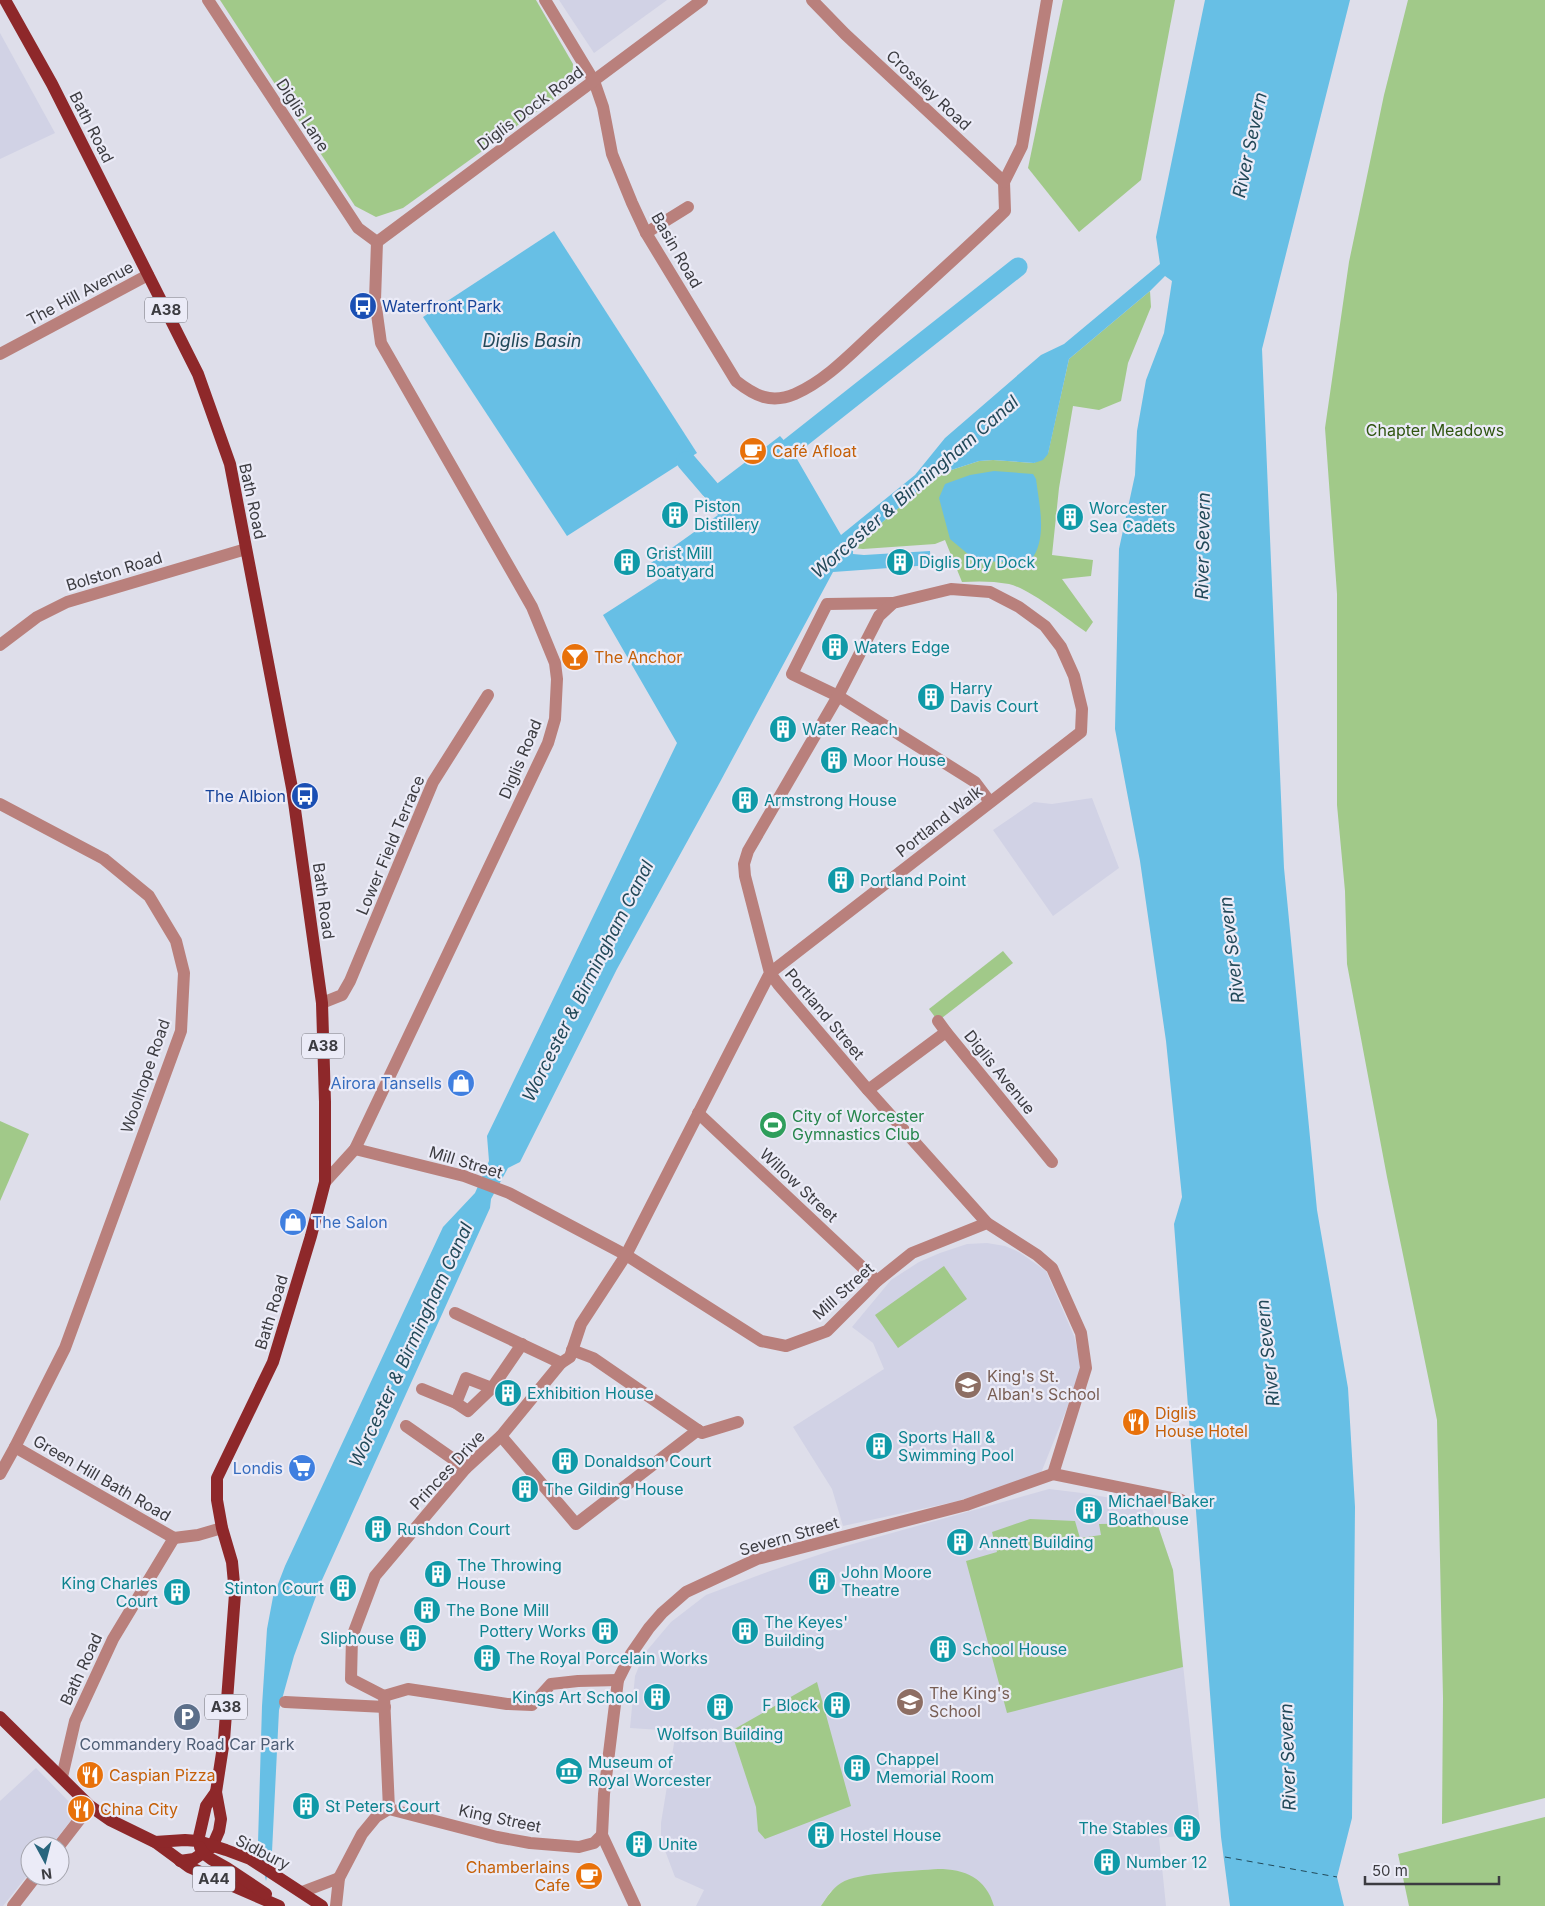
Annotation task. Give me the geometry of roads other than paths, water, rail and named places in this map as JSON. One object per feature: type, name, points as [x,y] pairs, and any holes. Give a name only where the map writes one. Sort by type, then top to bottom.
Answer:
[{"type":"main road","name":"Bath Road","points":[[5,0],[52,84],[198,374],[230,464],[292,788],[322,1003],[325,1182],[311,1236],[272,1362],[217,1478],[217,1500],[222,1528]]},
{"type":"main road","name":"A38","points":[[204,1847],[219,1831],[221,1819],[216,1792],[224,1740],[235,1594],[232,1562],[222,1528]]},
{"type":"main road","name":"A44","points":[[0,1717],[90,1806],[110,1820],[154,1842],[188,1867],[219,1881],[252,1889]]},
{"type":"main road","points":[[180,1861],[194,1859],[204,1847],[206,1806],[216,1792]]},
{"type":"main road","name":"Sidbury","points":[[154,1842],[185,1840],[250,1860],[297,1888],[322,1906]]},
{"type":"main road","name":"A44","points":[[204,1847],[252,1889],[280,1906]]},
{"type":"street","name":"Diglis Lane","points":[[208,0],[358,228],[377,242]]},
{"type":"street","name":"Basin Road","points":[[545,0],[594,81],[603,107],[612,154],[646,233],[736,381],[748,391],[761,398],[779,398],[794,394],[829,373],[1005,211],[1004,182]]},
{"type":"street","name":"Diglis Dock Road","points":[[377,242],[702,0]]},
{"type":"street","name":"Crossley Road","points":[[812,0],[845,34],[1004,182]]},
{"type":"street","points":[[1004,182],[1022,146],[1047,0]]},
{"type":"street","points":[[646,233],[688,207]]},
{"type":"street","name":"Diglis Road","points":[[355,1149],[548,743],[555,718],[557,701],[555,663],[532,607],[381,343],[375,300],[377,242]]},
{"type":"street","name":"The Hill Avenue","points":[[0,354],[148,275]]},
{"type":"street","name":"Bolston Road","points":[[0,645],[37,617],[66,602],[246,549]]},
{"type":"street","name":"Portland Walk","points":[[770,973],[1081,732],[1082,709],[1074,676],[1060,647],[1044,626],[1019,607],[990,592],[951,589],[894,603]]},
{"type":"street","points":[[770,973],[745,876],[744,864],[748,851],[838,696],[879,616],[894,603]]},
{"type":"street","points":[[894,603],[827,604],[792,674],[838,696],[975,782],[990,802]]},
{"type":"street","name":"Lower Field Terrace","points":[[322,1003],[342,995],[350,981],[433,782],[488,695]]},
{"type":"street","name":"Woolhope Road","points":[[0,804],[104,859],[149,896],[176,940],[184,972],[181,1031],[65,1348]]},
{"type":"street","name":"Portland Street","points":[[572,1350],[581,1324],[626,1255],[770,973],[868,1090],[987,1223]]},
{"type":"street","points":[[938,1021],[946,1032]]},
{"type":"street","name":"Diglis Avenue","points":[[868,1090],[946,1032],[1052,1162]]},
{"type":"street","name":"Willow Street","points":[[698,1113],[877,1282]]},
{"type":"street","points":[[325,1182],[355,1149]]},
{"type":"street","name":"Mill Street","points":[[355,1149],[464,1176],[509,1193],[626,1255],[761,1341],[786,1346],[827,1331],[877,1282],[912,1253],[987,1223]]},
{"type":"street","points":[[987,1223],[1037,1255],[1052,1268],[1081,1332],[1086,1368],[1053,1474],[1181,1500]]},
{"type":"street","points":[[455,1313],[561,1363]]},
{"type":"street","points":[[422,1389],[456,1403],[468,1411],[492,1388],[522,1344]]},
{"type":"street","name":"Green Hill Bath Road","points":[[0,1474],[65,1348]]},
{"type":"street","points":[[572,1350],[593,1358],[700,1431]]},
{"type":"street","name":"Princes Drive","points":[[385,1701],[351,1679],[352,1636],[376,1576],[466,1468],[501,1436],[561,1363],[570,1357],[572,1350]]},
{"type":"street","points":[[456,1403],[466,1378],[492,1388]]},
{"type":"street","points":[[501,1436],[576,1524],[700,1431],[738,1422]]},
{"type":"street","points":[[406,1426],[466,1468]]},
{"type":"street","name":"Green Hill Bath Road","points":[[14,1447],[174,1538]]},
{"type":"street","name":"Severn Street","points":[[634,1906],[602,1835],[604,1794],[618,1680],[631,1654],[662,1613],[686,1592],[757,1559],[966,1505],[1053,1474]]},
{"type":"street","points":[[174,1538],[198,1535],[222,1528]]},
{"type":"street","name":"Bath Road","points":[[62,1777],[75,1721],[112,1639],[174,1538]]},
{"type":"street","points":[[285,1702],[385,1701],[408,1689],[508,1704],[532,1705],[551,1684],[618,1680]]},
{"type":"street","points":[[336,1906],[340,1878],[362,1834],[376,1817],[389,1809],[385,1701]]},
{"type":"street","points":[[67,1836],[90,1806]]},
{"type":"street","name":"King Street","points":[[389,1809],[497,1837],[530,1843],[579,1847],[594,1843],[602,1835]]},
{"type":"street","points":[[297,1888],[340,1878]]},
{"type":"street","points":[[13,1906],[28,1886]]},
{"type":"water","points":[[1205,0],[1350,0],[1262,349],[1284,868],[1317,1210],[1348,1388],[1355,1507],[1352,1818],[1337,1877],[1344,1906],[1230,1906],[1221,1837],[1174,1224],[1182,1197],[1166,1041],[1140,861],[1115,729],[1119,549],[1135,475],[1137,431],[1146,380],[1164,333],[1172,281],[1165,276],[1150,291],[1069,359],[1048,454],[1043,460],[1034,463],[993,460],[979,461],[936,475],[853,548],[853,554],[864,555],[930,551],[931,565],[833,572],[617,969],[520,1162],[508,1168],[491,1199],[490,1208],[322,1580],[294,1656],[279,1710],[272,1852],[266,1881],[258,1843],[262,1706],[267,1629],[273,1597],[285,1566],[443,1227],[475,1193],[489,1161],[487,1136],[677,743],[603,615],[659,579],[648,565],[718,515],[701,492],[710,489],[780,436],[790,447],[841,535],[915,475],[945,438],[1041,355],[1064,344],[1160,264],[1156,237]]},
{"type":"water","name":"Diglis Basin","points":[[554,231],[697,453],[567,536],[423,317]]},
{"type":"water","points":[[994,471],[1033,474],[1036,479],[1041,531],[1036,551],[1031,560],[1001,562],[975,560],[950,539],[939,498],[945,484],[970,475]]},
{"type":"waterway","points":[[790,447],[1018,267]]},
{"type":"waterway","points":[[686,461],[710,489]]},
{"type":"place","name":"Waterfront Park","points":[[363,306]]},
{"type":"place","name":"Café Afloat","points":[[753,451]]},
{"type":"place","name":"Piston Distillery","points":[[675,515]]},
{"type":"place","name":"Worcester Sea Cadets","points":[[1070,517]]},
{"type":"place","name":"Grist Mill Boatyard","points":[[627,562]]},
{"type":"place","name":"Diglis Dry Dock","points":[[900,562]]},
{"type":"place","name":"Waters Edge","points":[[835,647]]},
{"type":"place","name":"The Anchor","points":[[575,657]]},
{"type":"place","name":"Harry Davis Court","points":[[931,697]]},
{"type":"place","name":"Water Reach","points":[[783,729]]},
{"type":"place","name":"Moor House","points":[[834,760]]},
{"type":"place","name":"The Albion","points":[[305,796]]},
{"type":"place","name":"Armstrong House","points":[[745,800]]},
{"type":"place","name":"Portland Point","points":[[841,880]]},
{"type":"place","name":"Airora Tansells","points":[[461,1083]]},
{"type":"place","name":"City of Worcester Gymnastics Club","points":[[773,1125]]},
{"type":"place","name":"The Salon","points":[[293,1222]]},
{"type":"place","name":"King's St. Alban's School","points":[[968,1385]]},
{"type":"place","name":"Exhibition House","points":[[508,1393]]},
{"type":"place","name":"Diglis House Hotel","points":[[1136,1422]]},
{"type":"place","name":"Sports Hall & Swimming Pool","points":[[879,1446]]},
{"type":"place","name":"Donaldson Court","points":[[565,1461]]},
{"type":"place","name":"Londis","points":[[302,1468]]},
{"type":"place","name":"The Gilding House","points":[[525,1489]]},
{"type":"place","name":"Michael Baker Boathouse","points":[[1089,1510]]},
{"type":"place","name":"Rushdon Court","points":[[378,1529]]},
{"type":"place","name":"Annett Building","points":[[960,1542]]},
{"type":"place","name":"The Throwing House","points":[[438,1574]]},
{"type":"place","name":"John Moore Theatre","points":[[822,1581]]},
{"type":"place","name":"Stinton Court","points":[[343,1588]]},
{"type":"place","name":"King Charles Court","points":[[177,1592]]},
{"type":"place","name":"The Bone Mill","points":[[427,1610]]},
{"type":"place","name":"Pottery Works","points":[[605,1631]]},
{"type":"place","name":"The Keyes' Building","points":[[745,1631]]},
{"type":"place","name":"Sliphouse","points":[[413,1638]]},
{"type":"place","name":"School House","points":[[943,1649]]},
{"type":"place","name":"The Royal Porcelain Works","points":[[487,1658]]},
{"type":"place","name":"Kings Art School","points":[[657,1697]]},
{"type":"place","name":"The King's School","points":[[910,1702]]},
{"type":"place","name":"F Block","points":[[837,1705]]},
{"type":"place","name":"Wolfson Building","points":[[720,1707]]},
{"type":"place","name":"Commandery Road Car Park","points":[[187,1717]]},
{"type":"place","name":"Chappel Memorial Room","points":[[857,1768]]},
{"type":"place","name":"Museum of Royal Worcester","points":[[569,1771]]},
{"type":"place","name":"Caspian Pizza","points":[[90,1775]]},
{"type":"place","name":"St Peters Court","points":[[306,1806]]},
{"type":"place","name":"China City","points":[[81,1809]]},
{"type":"place","name":"The Stables","points":[[1187,1828]]},
{"type":"place","name":"Hostel House","points":[[821,1835]]},
{"type":"place","name":"Unite","points":[[639,1844]]},
{"type":"place","name":"Number 12","points":[[1107,1862]]},
{"type":"place","name":"Chamberlains Cafe","points":[[589,1876]]},
{"type":"water label","name":"River Severn","points":[[1250,145]]},
{"type":"water label","name":"Worcester & Birmingham Canal","points":[[915,487]]},
{"type":"water label","name":"River Severn","points":[[1203,546]]},
{"type":"water label","name":"River Severn","points":[[1232,950]]},
{"type":"water label","name":"Worcester & Birmingham Canal","points":[[588,981]]},
{"type":"water label","name":"Worcester & Birmingham Canal","points":[[411,1345]]},
{"type":"water label","name":"River Severn","points":[[1268,1353]]},
{"type":"water label","name":"River Severn","points":[[1288,1757]]},
{"type":"park label","name":"Chapter Meadows","points":[[1435,430]]}]
